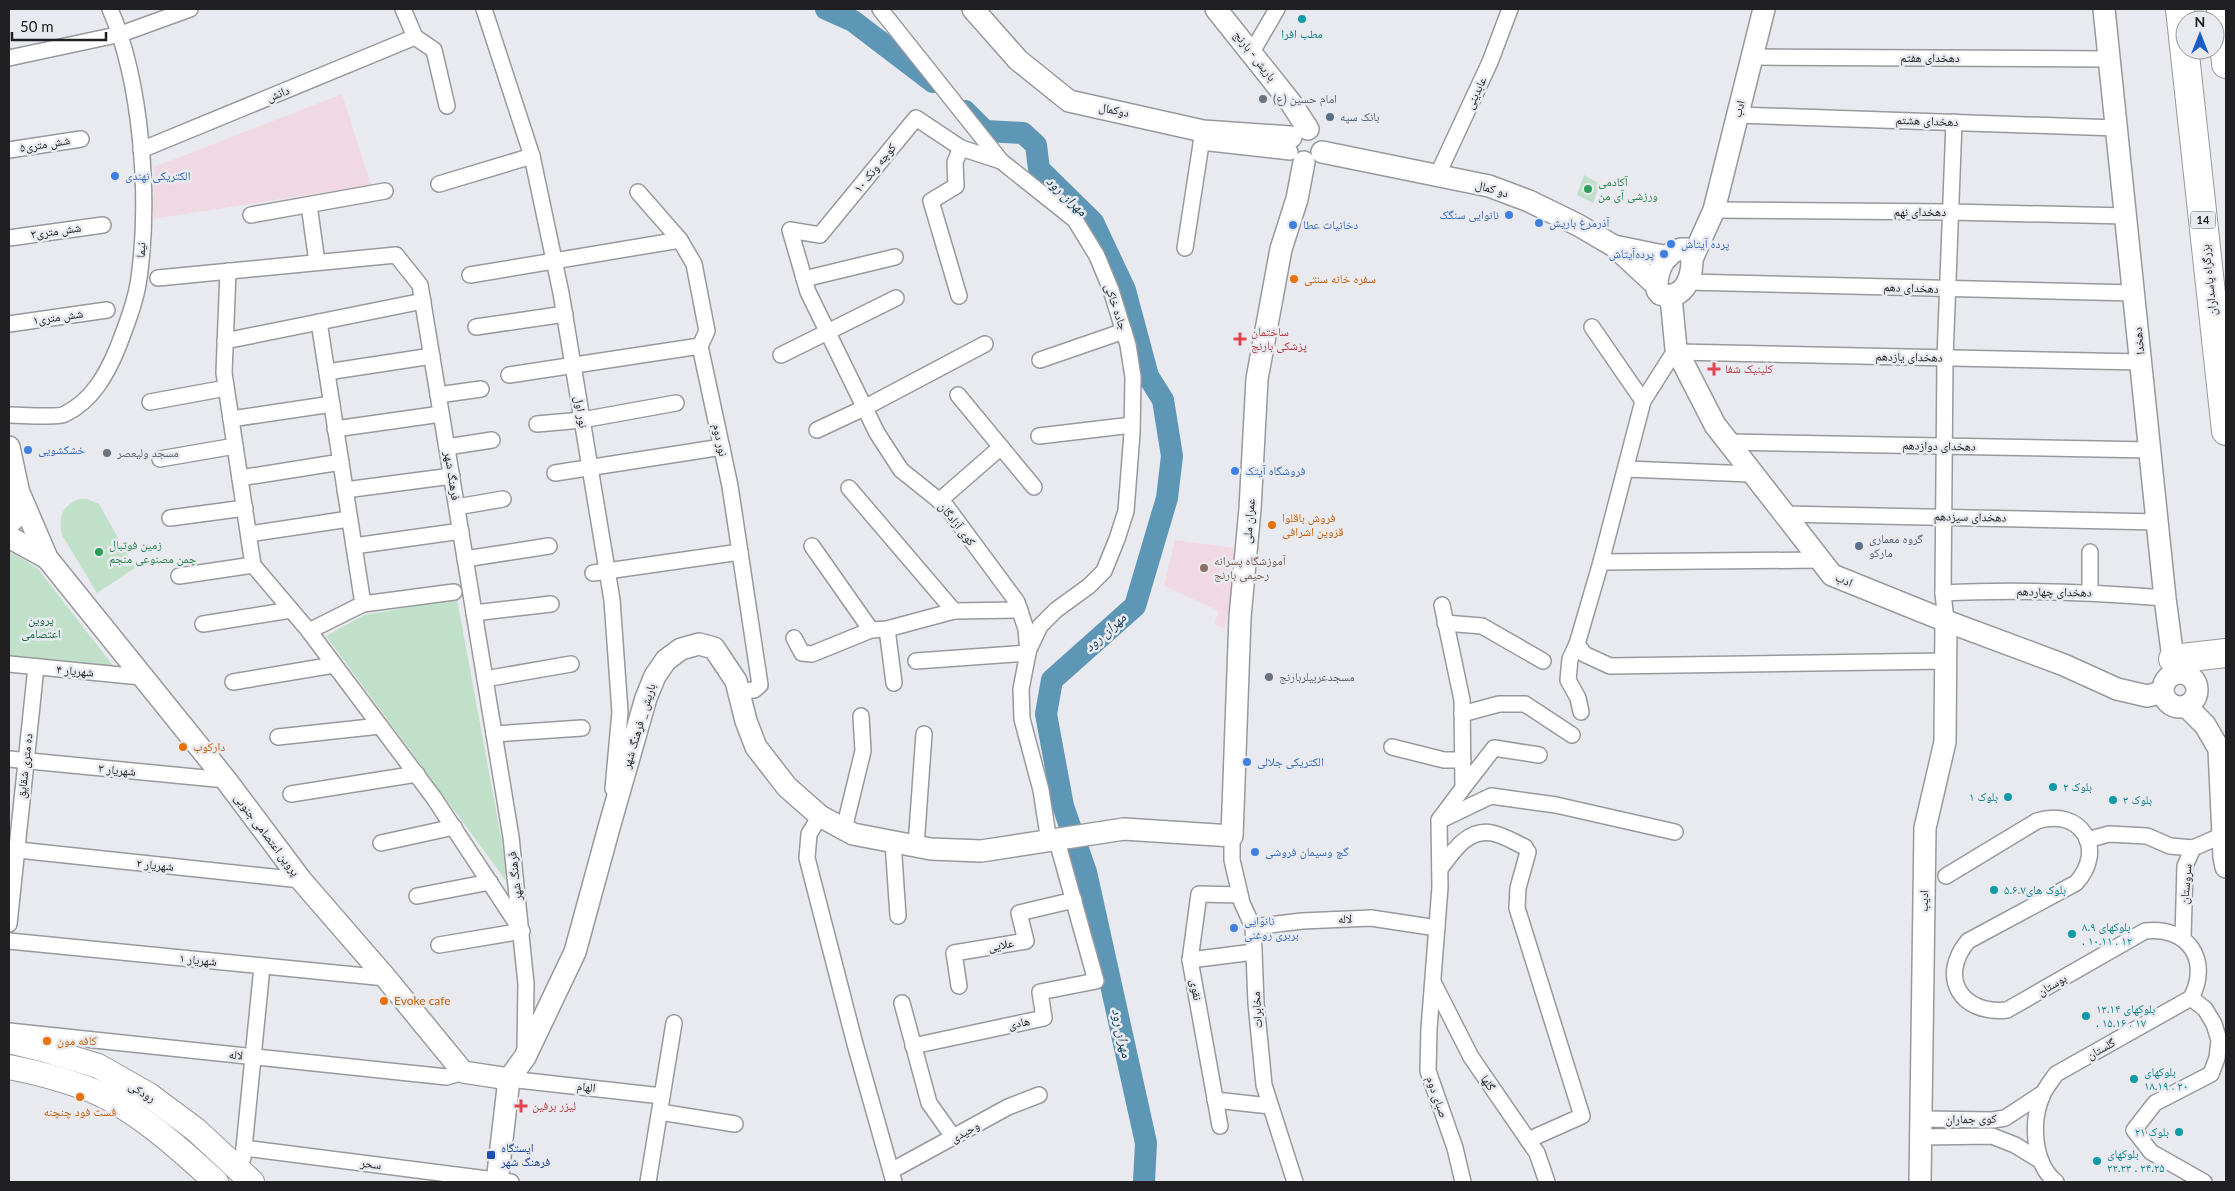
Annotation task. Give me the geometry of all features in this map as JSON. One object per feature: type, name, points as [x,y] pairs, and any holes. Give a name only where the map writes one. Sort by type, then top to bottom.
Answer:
[{"type":"highway","name":"بزرگراه پاسداران","points":[[2180,9],[2226,431]]},
{"type":"highway","points":[[2221,9],[2226,64]]},
{"type":"highway","points":[[2174,666],[2226,654]]},
{"type":"main road","name":"دوکمال","points":[[973,9],[1018,60],[1069,101],[1202,136],[1306,146]]},
{"type":"main road","name":"باریش - بارنج","points":[[1216,9],[1291,103],[1306,146]]},
{"type":"main road","name":"ادب","points":[[1714,210],[1764,9]]},
{"type":"main road","name":"دهخدا","points":[[2104,9],[2165,598],[2174,666]]},
{"type":"main road","name":"دو کمال","points":[[1306,146],[1347,149],[1360,158],[1489,186],[1529,201],[1578,225],[1614,246]]},
{"type":"main road","name":"عمران ملی","points":[[1232,836],[1240,617],[1250,509],[1257,379],[1281,249],[1297,199],[1306,146]]},
{"type":"main road","points":[[1664,291],[1659,270],[1681,255],[1714,210]]},
{"type":"main road","points":[[1614,246],[1681,255],[1692,268],[1688,282],[1679,294],[1664,291],[1614,246]]},
{"type":"main road","name":"ادب","points":[[1664,291],[1677,350],[1715,425],[1751,474],[1832,575],[1946,621],[2064,665],[2117,689],[2147,696],[2163,692]]},
{"type":"main road","name":"پروین اعتصامی جنوبی","points":[[9,447],[15,488],[47,558],[141,677],[226,780],[300,880],[386,978],[463,1072]]},
{"type":"main road","points":[[9,523],[19,510],[15,488]]},
{"type":"main road","name":"پروین اعتصامی جنوبی","points":[[9,537],[47,558]]},
{"type":"main road","name":"ادیب","points":[[1920,1182],[1925,828],[1944,742],[1946,621]]},
{"type":"main road","name":"باریش _ فرهنگ شهر","points":[[502,1181],[509,1079],[525,1057],[575,952],[646,698],[655,676],[666,660],[681,649],[698,644],[714,648],[722,657],[736,681],[746,721],[756,747],[787,787],[820,816],[853,834],[916,846],[981,851],[1124,829],[1232,836]]},
{"type":"main road","points":[[2174,666],[2181,673],[2192,677],[2197,687],[2195,699],[2186,706],[2180,707],[2169,703],[2163,692],[2166,681],[2174,666]]},
{"type":"main road","points":[[2186,706],[2205,725],[2219,749],[2226,867]]},
{"type":"main road","name":"رودکى","points":[[9,1041],[98,1066],[149,1095],[196,1130],[247,1177]]},
{"type":"main road","name":"رودکى","points":[[9,1067],[36,1072],[88,1089],[136,1116],[180,1149],[216,1182]]},
{"type":"main road","points":[[463,1072],[509,1079]]},
{"type":"main road","points":[[162,1135],[179,1117]]},
{"type":"street","name":"نیما","points":[[9,415],[64,416],[87,400],[109,369],[124,332],[139,280],[143,226],[141,150],[131,72],[121,34],[110,9]]},
{"type":"street","points":[[9,58],[121,34],[190,9]]},
{"type":"street","points":[[403,9],[415,38],[434,50],[447,106]]},
{"type":"street","name":"نور اول","points":[[484,9],[532,156],[555,262],[590,468],[600,572],[617,654],[620,712],[610,824]]},
{"type":"street","name":"جاده خاکی","points":[[880,9],[1000,161],[1075,220],[1096,256],[1111,290],[1124,332],[1133,377],[1132,425],[1126,511],[1104,570],[1089,586],[1056,610],[1040,626],[1028,653]]},
{"type":"street","points":[[1252,52],[1277,9]]},
{"type":"street","name":"عابدینی","points":[[1437,176],[1490,62],[1510,9]]},
{"type":"street","name":"دانش","points":[[141,150],[415,38]]},
{"type":"street","name":"دهخدای هفتم","points":[[1751,57],[2110,59]]},
{"type":"street","name":"دهخدای هشتم","points":[[1738,114],[2116,128]]},
{"type":"street","name":"کوچه ونک ۱۰","points":[[790,230],[820,235],[916,118],[961,148]]},
{"type":"street","points":[[1946,621],[1943,593],[1945,517],[1944,358],[1954,122]]},
{"type":"street","points":[[1185,248],[1202,136]]},
{"type":"street","name":"۵شش متری","points":[[9,150],[81,139]]},
{"type":"street","points":[[959,296],[931,202],[956,186],[955,162],[961,148],[1000,161]]},
{"type":"street","points":[[439,184],[532,156]]},
{"type":"street","points":[[252,215],[385,191]]},
{"type":"street","name":"نور دوم","points":[[638,192],[680,240],[694,264],[707,332],[700,346],[730,486],[760,685],[754,690],[738,691]]},
{"type":"street","points":[[309,205],[317,262]]},
{"type":"street","name":"دهخدای نهم","points":[[1714,210],[2126,216]]},
{"type":"street","name":"شش متری۳","points":[[9,238],[103,225]]},
{"type":"street","name":"کوی آزادگان","points":[[790,230],[804,279],[827,332],[877,433],[901,470],[946,506],[1017,602],[1026,629],[1028,653],[1021,689],[1022,719],[1053,841],[1074,900],[1096,981]]},
{"type":"street","points":[[470,276],[680,240]]},
{"type":"street","name":"فرهنگ شهر","points":[[158,278],[396,255],[420,285],[494,734],[522,931]]},
{"type":"street","points":[[804,279],[896,257]]},
{"type":"street","points":[[179,576],[254,565],[224,373],[228,271]]},
{"type":"street","name":"دهخدای دهم","points":[[1688,282],[2134,293]]},
{"type":"street","points":[[781,355],[896,298]]},
{"type":"street","points":[[225,342],[423,301]]},
{"type":"street","name":"شش متری۱","points":[[9,324],[107,310]]},
{"type":"street","points":[[476,327],[564,314]]},
{"type":"street","points":[[319,322],[363,604]]},
{"type":"street","points":[[1592,327],[1643,402]]},
{"type":"street","points":[[1040,360],[1124,332]]},
{"type":"street","points":[[817,430],[864,408],[985,344]]},
{"type":"street","points":[[509,374],[700,346]]},
{"type":"street","points":[[1581,712],[1578,698],[1568,680],[1570,659],[1577,644],[1601,562],[1643,402],[1677,350]]},
{"type":"street","name":"دهخدای یازدهم","points":[[1677,350],[2141,362]]},
{"type":"street","points":[[327,372],[432,356]]},
{"type":"street","points":[[150,402],[226,388]]},
{"type":"street","points":[[438,395],[481,389]]},
{"type":"street","points":[[958,394],[1034,487]]},
{"type":"street","points":[[537,424],[582,420],[676,403]]},
{"type":"street","points":[[231,419],[332,404]]},
{"type":"street","points":[[335,429],[442,414]]},
{"type":"street","points":[[1039,436],[1132,425]]},
{"type":"street","points":[[447,447],[492,440]]},
{"type":"street","name":"دهخدای دوازدهم","points":[[1727,442],[2150,450]]},
{"type":"street","points":[[160,458],[235,446]]},
{"type":"street","points":[[555,473],[722,447]]},
{"type":"street","points":[[939,501],[1001,447]]},
{"type":"street","points":[[240,478],[340,462]]},
{"type":"street","points":[[1626,469],[1751,474]]},
{"type":"street","points":[[345,490],[452,476]]},
{"type":"street","points":[[849,488],[954,611]]},
{"type":"street","points":[[457,507],[503,499]]},
{"type":"street","points":[[170,518],[245,508]]},
{"type":"street","name":"دهخدای سیزدهم","points":[[1783,514],[2158,522]]},
{"type":"street","points":[[249,534],[349,519]]},
{"type":"street","points":[[354,546],[461,531]]},
{"type":"street","points":[[465,559],[549,546]]},
{"type":"street","points":[[812,546],[871,630]]},
{"type":"street","points":[[600,572],[740,552]]},
{"type":"street","points":[[2090,552],[2090,592]]},
{"type":"street","points":[[1601,562],[1820,560]]},
{"type":"street","name":"فرهنگ شهر","points":[[254,565],[309,631],[417,774],[522,931]]},
{"type":"street","name":"دهخدای چهاردهم","points":[[1943,593],[1987,590],[2090,592],[2165,598]]},
{"type":"street","points":[[309,631],[363,604],[454,592]]},
{"type":"street","points":[[474,612],[552,604]]},
{"type":"street","points":[[1442,605],[1462,700],[1463,788]]},
{"type":"street","points":[[203,624],[292,610]]},
{"type":"street","points":[[794,638],[802,653],[812,654],[871,630],[887,629],[954,611],[1020,610]]},
{"type":"street","points":[[1446,623],[1482,626],[1543,661]]},
{"type":"street","points":[[887,629],[894,683]]},
{"type":"street","points":[[1577,644],[1584,654],[1610,666],[1946,661]]},
{"type":"street","points":[[916,661],[1028,653]]},
{"type":"street","name":"شهریار ۴","points":[[9,664],[141,677]]},
{"type":"street","points":[[233,682],[334,664]]},
{"type":"street","points":[[485,679],[571,664]]},
{"type":"street","name":"ده متری شقایق","points":[[9,924],[13,849],[26,761],[36,667]]},
{"type":"street","points":[[1462,714],[1499,704],[1525,704],[1572,735]]},
{"type":"street","points":[[844,829],[863,751],[861,716]]},
{"type":"street","points":[[278,737],[380,726]]},
{"type":"street","points":[[494,734],[582,728]]},
{"type":"street","points":[[916,846],[924,734]]},
{"type":"street","points":[[1392,747],[1444,760],[1463,760]]},
{"type":"street","points":[[1439,820],[1494,748],[1539,755]]},
{"type":"street","name":"شهریار ۳","points":[[9,759],[226,780]]},
{"type":"street","points":[[291,794],[417,774]]},
{"type":"street","points":[[1439,820],[1491,796],[1556,805],[1675,832]]},
{"type":"street","points":[[820,816],[809,834],[807,858],[855,1044],[893,1177]]},
{"type":"street","points":[[1946,876],[2037,821],[2048,818],[2060,818],[2072,822],[2081,829],[2088,840]]},
{"type":"street","name":"صبای دوم","points":[[1439,820],[1440,869],[1428,1071],[1455,1148],[1463,1182]]},
{"type":"street","points":[[381,843],[454,827]]},
{"type":"street","points":[[1440,869],[1459,844],[1476,834],[1491,833],[1526,849],[1518,888],[1517,908],[1582,1116],[1528,1140]]},
{"type":"street","name":"سروستان","points":[[2088,840],[2109,834],[2147,836],[2170,846],[2192,848],[2185,866],[2183,938]]},
{"type":"street","name":"مخابرات","points":[[1232,836],[1232,860],[1240,895],[1254,927],[1256,1003],[1264,1085],[1294,1182]]},
{"type":"street","points":[[2192,848],[2223,836]]},
{"type":"street","name":"بوستان","points":[[2088,840],[2090,851],[2089,863],[2084,874],[2076,883],[1968,941],[1959,952],[1954,971],[1959,991],[1968,1002],[1980,1009],[1993,1011],[2007,1010],[2145,931],[2171,932],[2183,938]]},
{"type":"street","points":[[893,842],[898,916]]},
{"type":"street","name":"شهریار ۲","points":[[13,849],[300,880]]},
{"type":"street","points":[[417,896],[490,882]]},
{"type":"street","name":"نقوی","points":[[1220,1126],[1190,960],[1199,894],[1240,895]]},
{"type":"street","name":"علایی","points":[[959,986],[954,953],[1026,941],[1019,913],[1074,900]]},
{"type":"street","name":"لاله","points":[[1254,927],[1302,921],[1371,918],[1436,928]]},
{"type":"street","points":[[439,944],[522,931],[526,984],[525,1057]]},
{"type":"street","points":[[2183,938],[2192,948],[2198,960],[2200,973],[2197,986],[2191,998],[2205,1009],[2214,1024],[2219,1040],[2218,1058],[2211,1074],[2155,1103],[2134,1130],[2151,1152],[2204,1182]]},
{"type":"street","name":"شهریار ۱","points":[[9,941],[386,978]]},
{"type":"street","points":[[1190,960],[1254,952]]},
{"type":"street","points":[[247,1177],[244,1148],[262,967]]},
{"type":"street","name":"گلها","points":[[1433,980],[1471,1057],[1537,1153],[1547,1182]]},
{"type":"street","name":"هادی","points":[[913,1046],[1044,1018],[1040,992],[1096,981]]},
{"type":"street","name":"گلستان","points":[[2056,1182],[2041,1161],[2035,1138],[2036,1115],[2043,1093],[2056,1074],[2191,998]]},
{"type":"street","points":[[902,1003],[928,1103],[954,1138]]},
{"type":"street","points":[[648,1182],[674,1023]]},
{"type":"street","name":"لاله","points":[[9,1031],[447,1077],[463,1072]]},
{"type":"street","name":"الهام","points":[[509,1079],[662,1096]]},
{"type":"street","name":"کوی جماران","points":[[1922,1128],[2005,1118],[2043,1093]]},
{"type":"street","name":"وحیدی","points":[[893,1177],[954,1138],[1008,1107],[1039,1095]]},
{"type":"street","points":[[1215,1100],[1270,1106]]},
{"type":"street","points":[[660,1112],[735,1124]]},
{"type":"street","name":"کوی جماران","points":[[1922,1128],[1992,1136],[2015,1145],[2041,1161]]},
{"type":"street","name":"سحر","points":[[244,1148],[502,1181]]},
{"type":"shaded area","points":[[342,94],[371,185],[153,219],[154,167]]},
{"type":"shaded area","name":"آموزشگاه پسرانه رحیمی بارنج","points":[[1175,540],[1242,549],[1233,611],[1228,611],[1224,629],[1214,624],[1219,611],[1164,586]]},
{"type":"green space","name":"آکادمی ورزشی آی من","points":[[1584,175],[1600,184],[1593,203],[1577,195]]},
{"type":"green space","name":"زمین فوتبال چمن مصنوعی منجم","points":[[79,499],[87,499],[99,504],[135,568],[97,593],[62,535],[61,518],[63,513],[69,505]]},
{"type":"green space","name":"پروین اعتصامى","points":[[9,550],[38,569],[115,668],[9,656]]},
{"type":"green space","points":[[457,599],[510,886],[326,636],[364,615]]},
{"type":"waterway","name":"مهران رود","points":[[826,9],[853,21],[933,82]]},
{"type":"waterway","name":"مهران رود","points":[[965,111],[985,131],[1023,133],[1036,145],[1039,169],[1093,222],[1125,290],[1148,376],[1163,400],[1172,456],[1167,498],[1135,606],[1052,680],[1046,714],[1063,806],[1086,872],[1146,1143],[1144,1182]]},
{"type":"place","name":"مطب افرا","points":[[1302,19]]},
{"type":"place","name":"امام حسین (ع)","points":[[1263,99]]},
{"type":"place","name":"بانک سپه","points":[[1330,117]]},
{"type":"place","name":"الکتریکی نهندی","points":[[115,176]]},
{"type":"place","name":"آکادمی ورزشی آی من","points":[[1588,189]]},
{"type":"place","name":"نانوایی سنگک","points":[[1509,215]]},
{"type":"place","name":"آذرمرغ باریش","points":[[1539,223]]},
{"type":"place","name":"دخانیات عطا","points":[[1293,225]]},
{"type":"place","name":"پرده‌ آیتاش","points":[[1671,244]]},
{"type":"place","name":"پرده‌آیتاش","points":[[1664,254]]},
{"type":"place","name":"سفره خانه سنتی","points":[[1294,279]]},
{"type":"place","name":"ساختمان پزشکی بارنج","points":[[1240,339]]},
{"type":"place","name":"کلینیک شفا","points":[[1714,369]]},
{"type":"place","name":"خشکشویی","points":[[28,450]]},
{"type":"place","name":"مسجد ولیعصر","points":[[107,453]]},
{"type":"place","name":"فروشگاه آیتک","points":[[1235,471]]},
{"type":"place","name":"فروش باقلوا قزوین اشرافی","points":[[1272,525]]},
{"type":"place","name":"گروه معماری مارکو","points":[[1859,546]]},
{"type":"place","name":"زمین فوتبال چمن مصنوعی منجم","points":[[99,552]]},
{"type":"place","name":"آموزشگاه پسرانه رحیمی بارنج","points":[[1204,568]]},
{"type":"place","name":"مسجدعربیلربارنج","points":[[1269,677]]},
{"type":"place","name":"دارکوب","points":[[183,747]]},
{"type":"place","name":"الکتریکی جلالی","points":[[1247,762]]},
{"type":"place","name":"بلوک ۲","points":[[2053,787]]},
{"type":"place","name":"بلوک ۱","points":[[2008,797]]},
{"type":"place","name":"بلوک ۳","points":[[2113,800]]},
{"type":"place","name":"گچ وسیمان فروشی","points":[[1255,852]]},
{"type":"place","name":"بلوک های۵.۶.۷","points":[[1994,890]]},
{"type":"place","name":"نانوایی بربری روغنی","points":[[1234,928]]},
{"type":"place","name":"بلوکهای ۸.۹ . ۱۰.۱۱ . ۱۲","points":[[2072,934]]},
{"type":"place","name":"Evoke cafe","points":[[384,1001]]},
{"type":"place","name":"بلوکهای ۱۳.۱۴ . ۱۵.۱۶ . ۱۷","points":[[2086,1016]]},
{"type":"place","name":"کافه مون","points":[[47,1041]]},
{"type":"place","name":"بلوکهای ۱۸.۱۹ . ۲۰","points":[[2134,1079]]},
{"type":"place","name":"فست فود چنچنه","points":[[80,1097]]},
{"type":"place","name":"لیزر برفین","points":[[521,1106]]},
{"type":"place","name":"بلوک ۲۱","points":[[2179,1132]]},
{"type":"place","name":"ایستگاه فرهنگ شهر","points":[[491,1155]]},
{"type":"place","name":"بلوکهای ۲۲.۲۳ . ۲۴.۲۵","points":[[2097,1161]]}]
